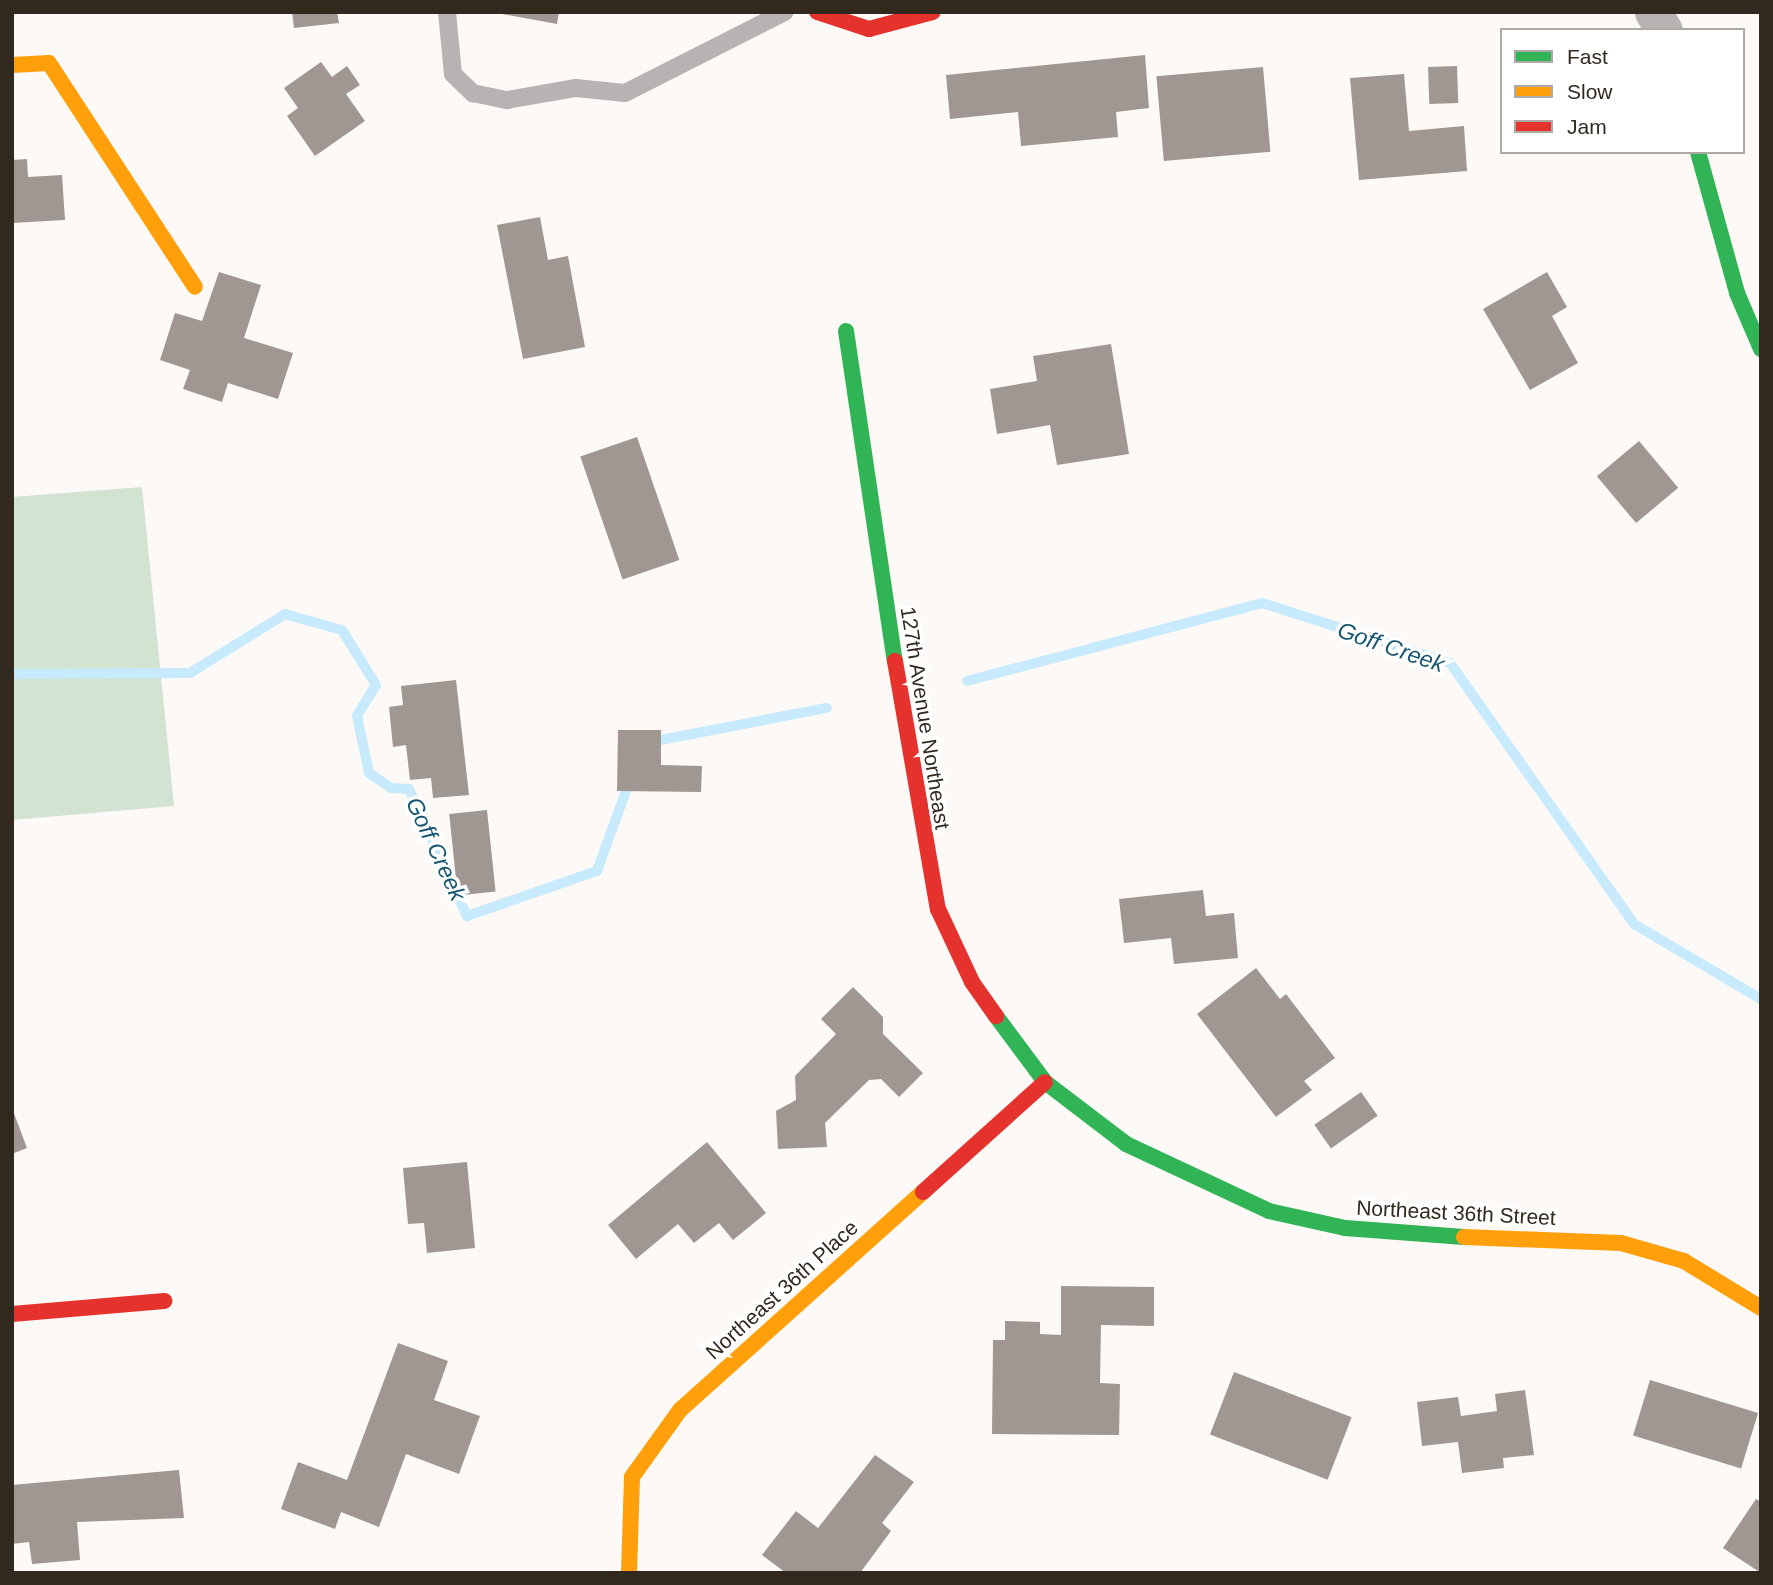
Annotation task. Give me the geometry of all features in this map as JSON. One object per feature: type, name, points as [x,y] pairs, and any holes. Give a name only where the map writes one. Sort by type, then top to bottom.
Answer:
[{"type":"street","points":[[817,12],[869,29],[933,12]]},
{"type":"street","points":[[1653,12],[1663,28]]},
{"type":"street","points":[[12,65],[49,63],[195,287]]},
{"type":"street","points":[[1699,154],[1737,293],[1761,349]]},
{"type":"street","name":"127th Avenue Northeast","points":[[846,331],[918,820],[938,909],[972,982],[1045,1082]]},
{"type":"street","name":"Northeast 36th Street","points":[[1045,1082],[1126,1144],[1269,1211],[1345,1228],[1427,1236],[1621,1243],[1684,1261],[1761,1308]]},
{"type":"street","name":"Northeast 36th Place","points":[[629,1573],[632,1477],[680,1410],[1045,1082]]},
{"type":"street","points":[[12,1314],[164,1301]]},
{"type":"lane","points":[[447,12],[453,74],[473,93],[507,100],[576,88],[625,93],[785,12]]},
{"type":"green space","points":[[142,487],[174,806],[12,820],[12,497]]},
{"type":"building","points":[[292,12],[337,12],[339,23],[294,28]]},
{"type":"building","points":[[491,12],[559,12],[557,24]]},
{"type":"building","points":[[1145,55],[1149,108],[1116,112],[1118,137],[1021,146],[1018,112],[950,119],[946,75]]},
{"type":"building","points":[[321,62],[332,77],[347,66],[360,85],[346,94],[365,121],[315,156],[287,116],[298,108],[284,88]]},
{"type":"building","points":[[1457,66],[1458,103],[1429,104],[1428,67]]},
{"type":"building","points":[[1263,67],[1270,152],[1164,161],[1156,76]]},
{"type":"building","points":[[1404,74],[1409,131],[1464,126],[1467,171],[1359,180],[1350,78]]},
{"type":"building","points":[[27,159],[28,177],[62,175],[65,220],[12,223],[12,160]]},
{"type":"building","points":[[540,217],[548,260],[568,256],[585,347],[523,359],[497,225]]},
{"type":"building","points":[[219,272],[261,285],[244,338],[293,353],[278,399],[228,383],[222,402],[183,389],[190,370],[160,360],[175,313],[202,321]]},
{"type":"building","points":[[1547,272],[1567,307],[1552,316],[1578,363],[1530,390],[1483,309]]},
{"type":"building","points":[[1111,344],[1129,454],[1057,465],[1050,425],[997,434],[990,389],[1037,381],[1033,356]]},
{"type":"building","points":[[637,437],[679,560],[623,579],[580,457]]},
{"type":"building","points":[[1639,441],[1678,488],[1636,523],[1597,476]]},
{"type":"building","points":[[456,680],[469,795],[433,798],[431,778],[410,780],[406,745],[393,747],[389,707],[403,705],[401,686]]},
{"type":"building","points":[[618,730],[661,730],[661,765],[702,766],[701,792],[617,791]]},
{"type":"building","points":[[487,810],[496,892],[458,896],[449,814]]},
{"type":"building","points":[[1203,890],[1206,916],[1234,913],[1238,958],[1174,964],[1171,938],[1124,943],[1119,899]]},
{"type":"building","points":[[1256,968],[1280,999],[1286,994],[1335,1058],[1304,1081],[1312,1090],[1276,1117],[1197,1014]]},
{"type":"building","points":[[853,987],[883,1017],[883,1034],[923,1073],[899,1097],[881,1079],[869,1080],[825,1123],[827,1147],[778,1149],[776,1111],[796,1100],[795,1076],[836,1034],[821,1019]]},
{"type":"building","points":[[1361,1092],[1378,1116],[1331,1148],[1314,1125]]},
{"type":"building","points":[[12,1108],[27,1148],[12,1154]]},
{"type":"building","points":[[707,1142],[766,1213],[733,1240],[719,1223],[694,1243],[678,1224],[636,1259],[608,1225]]},
{"type":"building","points":[[467,1162],[475,1248],[427,1253],[424,1223],[408,1224],[403,1168]]},
{"type":"building","points":[[1061,1286],[1154,1287],[1154,1326],[1101,1325],[1100,1383],[1120,1384],[1119,1435],[992,1434],[993,1340],[1005,1340],[1005,1321],[1040,1322],[1040,1334],[1061,1335]]},
{"type":"building","points":[[398,1343],[448,1361],[434,1400],[480,1416],[459,1474],[406,1454],[379,1527],[341,1512],[335,1529],[281,1509],[298,1462],[347,1480]]},
{"type":"building","points":[[1234,1372],[1352,1417],[1328,1480],[1210,1435]]},
{"type":"building","points":[[1650,1380],[1758,1413],[1741,1469],[1633,1435]]},
{"type":"building","points":[[1525,1390],[1534,1455],[1503,1458],[1504,1468],[1462,1473],[1458,1442],[1422,1446],[1417,1402],[1458,1397],[1461,1416],[1497,1411],[1495,1394]]},
{"type":"building","points":[[875,1455],[914,1482],[882,1523],[891,1531],[860,1573],[786,1573],[762,1555],[796,1511],[818,1528]]},
{"type":"building","points":[[179,1470],[184,1518],[77,1522],[80,1560],[32,1564],[29,1542],[12,1544],[12,1485]]},
{"type":"building","points":[[1756,1499],[1761,1502],[1761,1573],[1723,1548]]},
{"type":"waterway","name":"Goff Creek","points":[[967,681],[1262,603],[1450,663],[1634,924],[1761,999]]},
{"type":"waterway","name":"Goff Creek","points":[[12,674],[190,673],[285,614],[342,630],[376,685],[357,716],[369,773],[391,788],[409,789],[467,916],[597,871],[630,780]]},
{"type":"waterway","name":"Goff Creek","points":[[650,742],[827,708]]},
{"type":"traffic: fast","points":[[1699,154],[1737,293],[1761,349]]},
{"type":"traffic: fast","points":[[846,331],[895,661]]},
{"type":"traffic: fast","points":[[996,1016],[1045,1082],[1126,1144],[1269,1211],[1345,1228],[1464,1237]]},
{"type":"traffic: slow","points":[[12,65],[49,63],[195,287]]},
{"type":"traffic: slow","points":[[629,1573],[632,1477],[680,1410],[923,1192]]},
{"type":"traffic: slow","points":[[1464,1237],[1621,1243],[1684,1261],[1761,1308]]},
{"type":"traffic: jam","points":[[817,12],[869,29],[933,12]]},
{"type":"traffic: jam","points":[[895,661],[938,909],[972,982],[996,1016]]},
{"type":"traffic: jam","points":[[923,1192],[1045,1082]]},
{"type":"traffic: jam","points":[[12,1314],[164,1301]]}]
